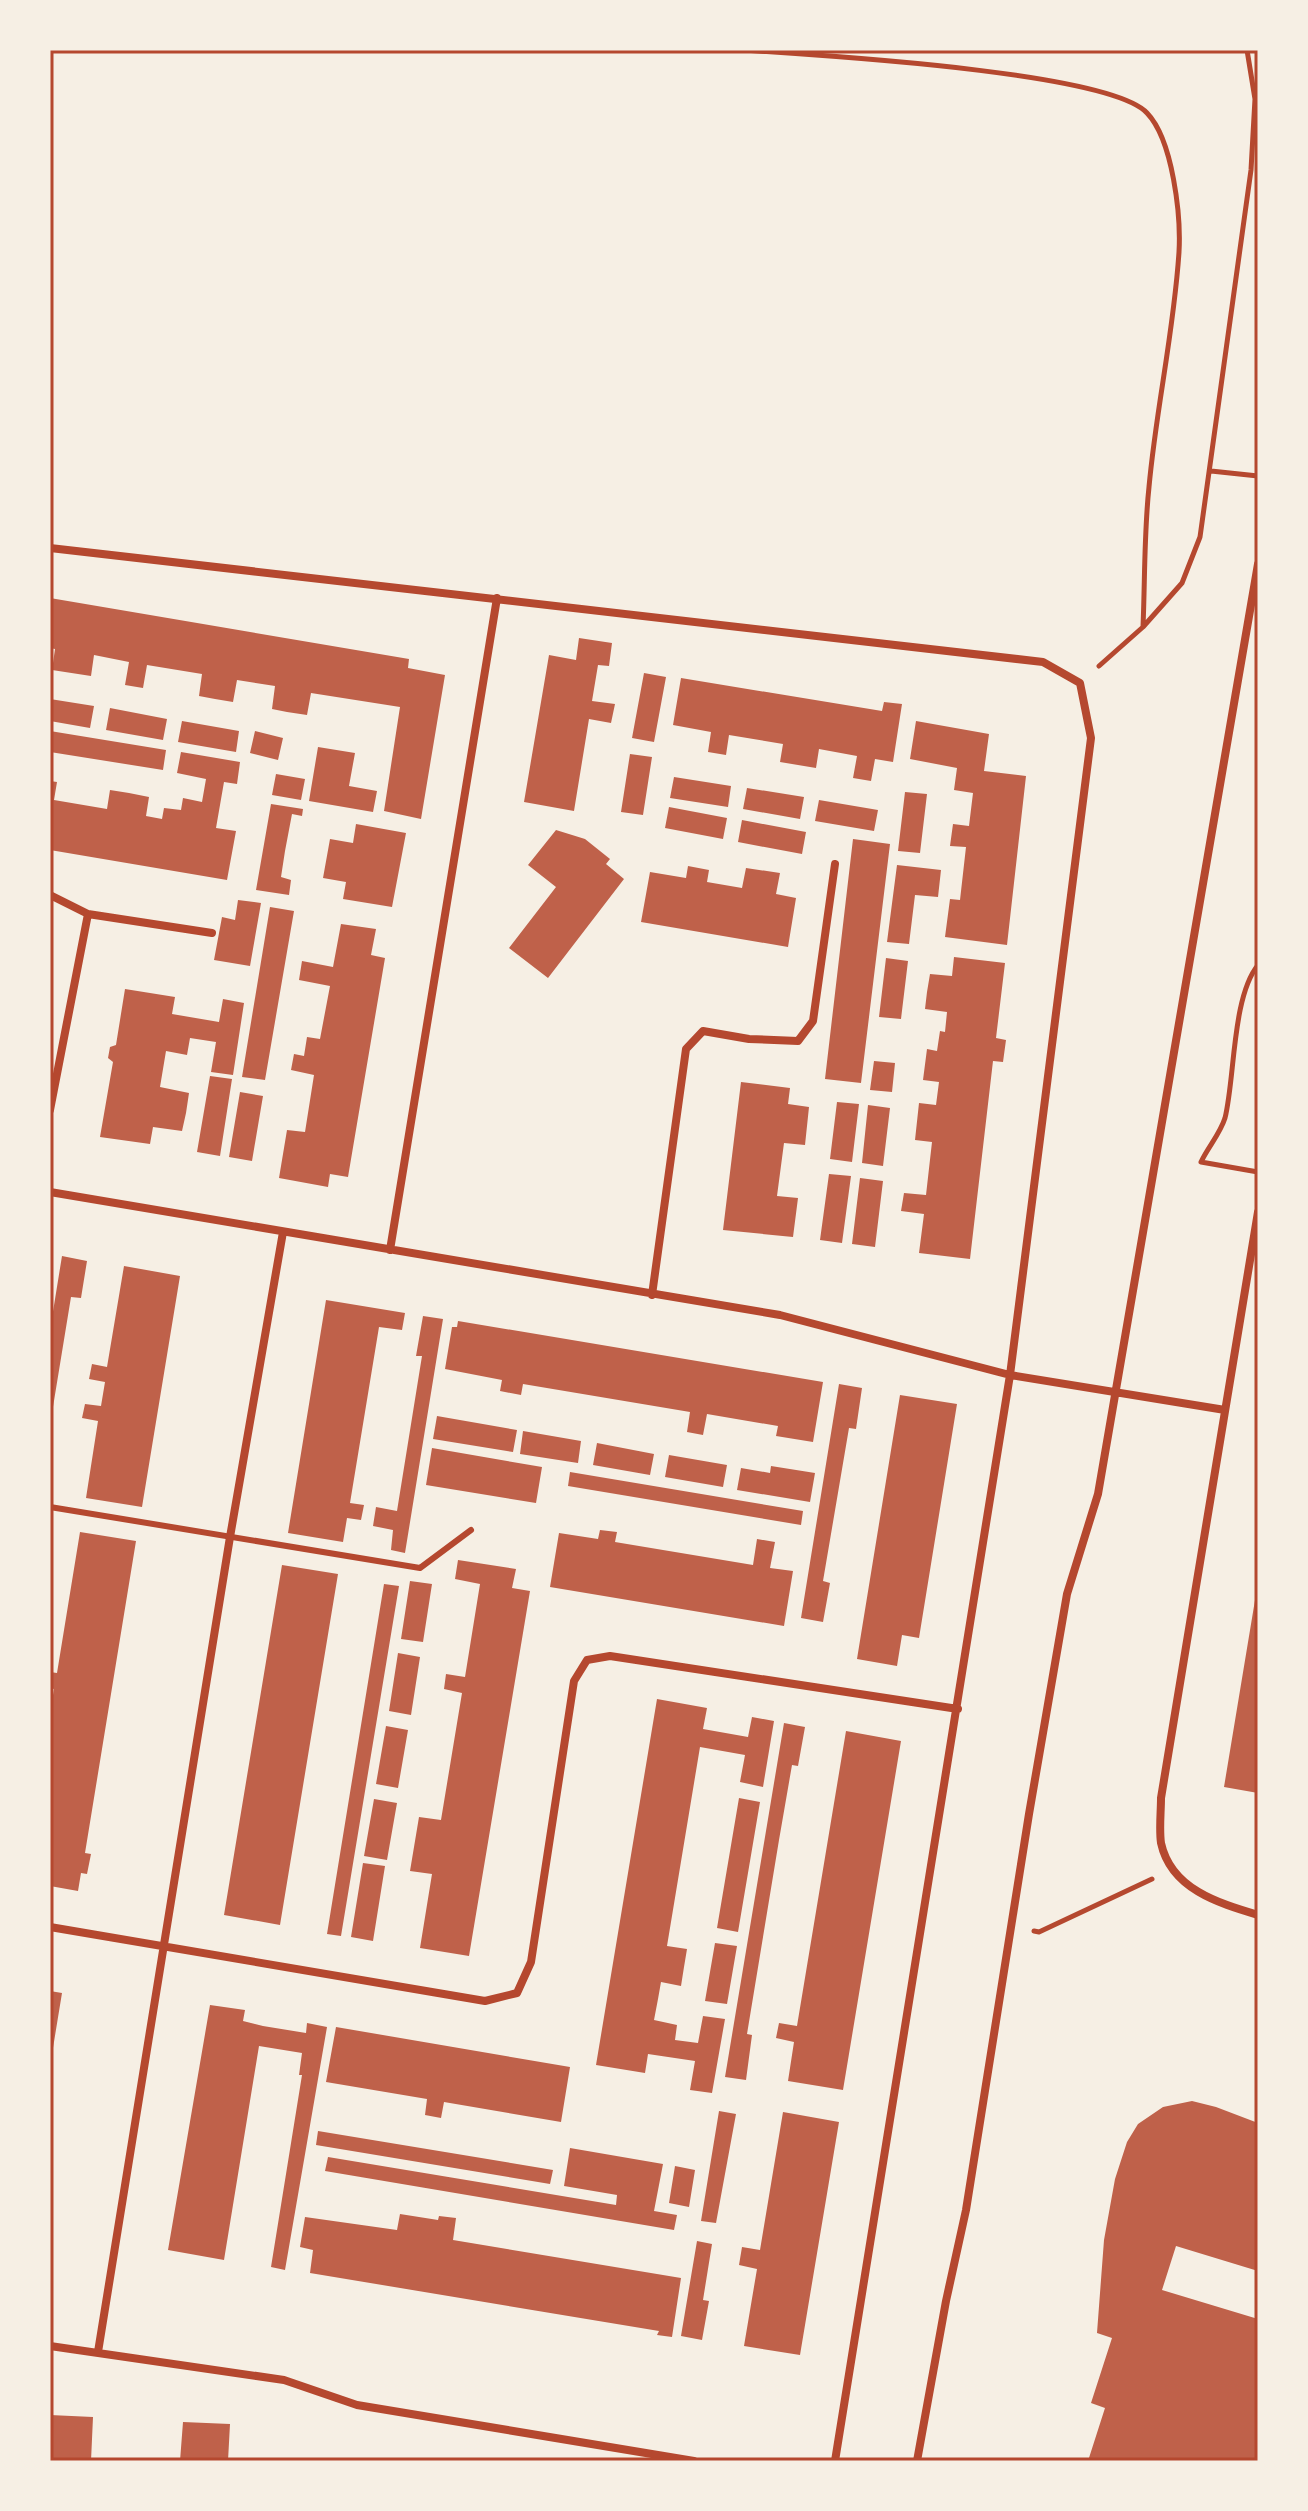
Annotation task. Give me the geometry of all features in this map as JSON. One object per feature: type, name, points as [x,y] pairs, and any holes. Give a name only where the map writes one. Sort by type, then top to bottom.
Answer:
[{"type":"street","points":[[50,548],[1043,662],[1080,683],[1091,738],[1010,1375],[835,2461]]},
{"type":"street","points":[[917,2461],[966,2210],[1067,1594],[1098,1494],[1258,564]]},
{"type":"street","points":[[390,1250],[497,598]]},
{"type":"street","points":[[652,1295],[686,1049],[703,1031],[749,1039],[798,1041],[813,1021],[835,864]]},
{"type":"street","points":[[50,895],[88,914],[212,933]]},
{"type":"street","points":[[50,1110],[88,914]]},
{"type":"street","points":[[50,1192],[780,1315],[1010,1375],[1225,1410]]},
{"type":"street","points":[[1258,1212],[1161,1798],[1161,1842],[1171,1870],[1199,1894],[1258,1915]]},
{"type":"street","points":[[98,2352],[230,1537],[283,1232]]},
{"type":"street","points":[[50,1927],[485,2001],[517,1993],[531,1962],[574,1681],[587,1660],[610,1656],[958,1709]]},
{"type":"street","points":[[50,2346],[284,2380],[357,2405],[694,2461]]},
{"type":"lane","points":[[50,1507],[420,1568],[471,1530]]},
{"type":"path","points":[[743,50],[872,60],[1061,82],[1130,102],[1147,112],[1162,135],[1173,176],[1179,251],[1149,488],[1143,627]]},
{"type":"path","points":[[1080,683],[1143,627],[1182,583],[1200,537],[1251,170],[1255,99],[1247,50]]},
{"type":"path","points":[[1211,471],[1258,476]]},
{"type":"path","points":[[1258,965],[1245,997],[1234,1043],[1224,1122],[1201,1162],[1258,1172]]},
{"type":"path","points":[[1011,1926],[1039,1932],[1171,1870]]},
{"type":"building","points":[[50,598],[409,659],[408,668],[445,675],[421,819],[384,811],[400,707],[311,693],[307,715],[287,712],[272,709],[275,686],[237,680],[233,702],[199,696],[202,674],[147,665],[143,688],[125,685],[129,662],[94,655],[91,676],[52,670],[55,649],[50,648]]},
{"type":"building","points":[[579,638],[612,643],[609,666],[598,665],[592,701],[615,704],[611,723],[589,719],[574,811],[524,802],[549,655],[576,660]]},
{"type":"building","points":[[644,673],[666,677],[654,742],[632,738]]},
{"type":"building","points":[[681,678],[882,711],[884,702],[902,704],[893,762],[875,759],[871,781],[853,778],[857,756],[819,749],[816,768],[780,762],[783,744],[729,735],[726,755],[708,752],[711,732],[673,725]]},
{"type":"building","points":[[50,699],[94,706],[90,728],[50,721]]},
{"type":"building","points":[[110,708],[167,719],[163,740],[106,730]]},
{"type":"building","points":[[182,721],[239,731],[236,752],[178,742]]},
{"type":"building","points":[[916,721],[989,734],[984,771],[1026,776],[1007,945],[945,937],[950,899],[960,900],[966,847],[950,846],[953,824],[969,826],[973,793],[954,790],[957,768],[910,759]]},
{"type":"building","points":[[50,731],[166,750],[163,770],[50,752]]},
{"type":"building","points":[[255,731],[283,738],[278,760],[250,753]]},
{"type":"building","points":[[318,747],[355,753],[349,786],[377,791],[373,812],[309,801]]},
{"type":"building","points":[[181,752],[240,762],[237,784],[224,782],[216,828],[236,831],[227,880],[50,850],[50,781],[57,782],[54,800],[107,809],[110,790],[129,793],[149,797],[146,816],[162,819],[164,808],[181,810],[183,798],[202,802],[206,779],[177,773]]},
{"type":"building","points":[[630,754],[652,757],[643,815],[621,812]]},
{"type":"building","points":[[276,774],[305,779],[301,800],[272,795]]},
{"type":"building","points":[[674,777],[731,786],[728,807],[670,798]]},
{"type":"building","points":[[747,788],[804,797],[800,819],[743,809]]},
{"type":"building","points":[[905,792],[927,794],[920,853],[898,851]]},
{"type":"building","points":[[819,800],[878,810],[874,831],[815,821]]},
{"type":"building","points":[[271,804],[303,809],[302,816],[292,814],[285,851],[281,877],[291,880],[289,895],[256,890]]},
{"type":"building","points":[[669,807],[727,818],[723,839],[665,828]]},
{"type":"building","points":[[742,820],[806,832],[802,854],[738,842]]},
{"type":"building","points":[[356,824],[406,833],[392,907],[343,899],[346,882],[323,878],[330,839],[353,843]]},
{"type":"building","points":[[556,830],[585,839],[610,859],[606,864],[624,879],[548,978],[509,948],[556,887],[528,865]]},
{"type":"building","points":[[853,839],[890,844],[861,1083],[825,1079]]},
{"type":"building","points":[[897,865],[941,870],[938,897],[915,895],[909,944],[887,942]]},
{"type":"building","points":[[688,866],[709,870],[707,882],[742,888],[746,868],[780,873],[776,894],[796,898],[788,947],[641,922],[650,872],[686,878]]},
{"type":"building","points":[[238,900],[261,903],[250,966],[214,960],[222,917],[235,920]]},
{"type":"building","points":[[270,907],[294,911],[265,1080],[242,1077]]},
{"type":"building","points":[[341,924],[376,929],[371,955],[385,958],[348,1177],[330,1174],[328,1187],[279,1178],[287,1130],[305,1132],[314,1075],[291,1070],[294,1054],[304,1056],[307,1037],[320,1039],[330,986],[299,980],[302,961],[333,967]]},
{"type":"building","points":[[954,957],[1005,963],[996,1038],[1006,1040],[1003,1062],[993,1061],[970,1259],[919,1253],[924,1214],[901,1211],[904,1193],[926,1195],[932,1142],[915,1140],[919,1103],[936,1105],[939,1082],[923,1080],[927,1049],[937,1051],[940,1031],[945,1032],[947,1012],[925,1009],[927,992],[930,974],[952,976]]},
{"type":"building","points":[[886,958],[908,961],[901,1019],[879,1017]]},
{"type":"building","points":[[125,989],[175,997],[172,1014],[219,1022],[223,999],[244,1003],[233,1075],[211,1072],[216,1042],[190,1038],[187,1055],[166,1051],[160,1087],[189,1093],[186,1113],[182,1131],[153,1127],[150,1144],[100,1137],[113,1062],[108,1058],[110,1047],[116,1045]]},
{"type":"building","points":[[874,1061],[895,1063],[892,1092],[870,1090]]},
{"type":"building","points":[[210,1076],[232,1079],[220,1156],[197,1152]]},
{"type":"building","points":[[741,1082],[790,1088],[788,1104],[809,1107],[805,1145],[784,1143],[777,1196],[798,1198],[793,1237],[723,1230]]},
{"type":"building","points":[[240,1092],[263,1096],[252,1161],[229,1157]]},
{"type":"building","points":[[837,1102],[859,1104],[852,1162],[830,1159]]},
{"type":"building","points":[[868,1105],[890,1108],[883,1166],[862,1163]]},
{"type":"building","points":[[829,1174],[851,1176],[842,1243],[820,1240]]},
{"type":"building","points":[[860,1178],[883,1181],[875,1247],[852,1244]]},
{"type":"building","points":[[62,1256],[87,1261],[81,1298],[71,1297],[52,1413],[50,1330]]},
{"type":"building","points":[[124,1266],[180,1276],[142,1507],[86,1498],[98,1421],[82,1418],[85,1404],[101,1406],[105,1382],[89,1379],[92,1364],[107,1367]]},
{"type":"building","points":[[326,1300],[405,1313],[402,1330],[379,1327],[350,1503],[364,1505],[361,1520],[347,1518],[343,1542],[288,1533]]},
{"type":"building","points":[[423,1316],[443,1319],[405,1553],[391,1550],[393,1530],[373,1526],[376,1507],[397,1511],[422,1356],[416,1356]]},
{"type":"building","points":[[458,1321],[823,1382],[813,1442],[776,1436],[778,1426],[707,1414],[703,1435],[687,1432],[690,1412],[523,1384],[521,1395],[500,1391],[502,1380],[445,1369],[452,1327],[457,1327]]},
{"type":"building","points":[[839,1384],[862,1388],[856,1429],[849,1428],[823,1581],[830,1583],[823,1622],[801,1618]]},
{"type":"building","points":[[900,1395],[957,1404],[919,1638],[902,1635],[897,1666],[857,1659]]},
{"type":"building","points":[[437,1416],[517,1430],[513,1452],[433,1439]]},
{"type":"building","points":[[523,1431],[581,1441],[578,1463],[520,1454]]},
{"type":"building","points":[[597,1443],[654,1454],[650,1475],[593,1465]]},
{"type":"building","points":[[432,1448],[542,1467],[536,1503],[426,1485]]},
{"type":"building","points":[[669,1455],[727,1465],[723,1487],[665,1477]]},
{"type":"building","points":[[771,1466],[815,1473],[810,1502],[737,1490],[741,1468],[770,1473]]},
{"type":"building","points":[[570,1472],[803,1511],[801,1525],[568,1486]]},
{"type":"building","points":[[600,1530],[617,1532],[615,1542],[753,1565],[757,1539],[775,1542],[770,1568],[793,1571],[784,1626],[550,1587],[559,1533],[598,1539]]},
{"type":"building","points":[[80,1532],[136,1541],[85,1853],[91,1854],[87,1874],[81,1873],[78,1891],[50,1886],[50,1713],[54,1689],[50,1688],[50,1672],[57,1673]]},
{"type":"building","points":[[458,1560],[516,1569],[512,1588],[530,1591],[469,1956],[420,1948],[432,1874],[410,1871],[419,1817],[441,1820],[462,1693],[444,1689],[446,1674],[465,1677],[480,1584],[455,1579]]},
{"type":"building","points":[[282,1565],[338,1574],[280,1925],[224,1915]]},
{"type":"building","points":[[410,1581],[432,1584],[423,1642],[401,1639]]},
{"type":"building","points":[[384,1584],[399,1586],[341,1936],[327,1934]]},
{"type":"building","points":[[1258,1594],[1258,1793],[1224,1787]]},
{"type":"building","points":[[398,1653],[420,1657],[411,1715],[389,1711]]},
{"type":"building","points":[[657,1699],[707,1708],[703,1729],[748,1737],[752,1717],[774,1721],[763,1787],[740,1782],[745,1755],[700,1747],[667,1946],[687,1949],[681,1986],[661,1982],[654,2020],[677,2025],[675,2040],[698,2043],[703,2016],[725,2019],[712,2093],[690,2090],[695,2061],[648,2054],[645,2073],[596,2065]]},
{"type":"building","points":[[784,1723],[805,1727],[798,1766],[792,1765],[779,1840],[747,2034],[752,2035],[746,2080],[725,2077]]},
{"type":"building","points":[[386,1726],[408,1730],[398,1788],[376,1784]]},
{"type":"building","points":[[846,1731],[901,1741],[843,2090],[788,2081],[794,2042],[776,2038],[779,2023],[797,2026]]},
{"type":"building","points":[[739,1798],[760,1802],[738,1932],[717,1928]]},
{"type":"building","points":[[374,1799],[397,1803],[387,1860],[364,1856]]},
{"type":"building","points":[[363,1863],[385,1866],[373,1941],[351,1937]]},
{"type":"building","points":[[715,1943],[737,1946],[727,2004],[705,2001]]},
{"type":"building","points":[[50,1991],[62,1993],[52,2054],[50,2054]]},
{"type":"building","points":[[210,2005],[245,2010],[243,2021],[263,2026],[306,2033],[307,2023],[327,2027],[285,2270],[271,2267],[302,2075],[299,2075],[302,2053],[259,2046],[224,2260],[168,2250]]},
{"type":"building","points":[[336,2027],[570,2067],[561,2122],[444,2102],[441,2118],[425,2115],[427,2099],[326,2082]]},
{"type":"building","points":[[1192,2101],[1258,2123],[1258,2271],[1176,2246],[1162,2290],[1258,2319],[1258,2461],[1088,2461],[1105,2408],[1091,2403],[1112,2338],[1097,2333],[1104,2240],[1115,2179],[1127,2142],[1138,2124],[1163,2107]]},
{"type":"building","points":[[719,2111],[736,2114],[716,2223],[701,2221]]},
{"type":"building","points":[[783,2112],[839,2122],[800,2355],[744,2346],[757,2269],[739,2265],[742,2247],[760,2250]]},
{"type":"building","points":[[318,2131],[553,2170],[550,2184],[316,2145]]},
{"type":"building","points":[[570,2148],[663,2164],[654,2211],[677,2215],[674,2230],[325,2171],[328,2157],[616,2205],[617,2195],[564,2186]]},
{"type":"building","points":[[675,2166],[695,2170],[689,2207],[669,2203]]},
{"type":"building","points":[[400,2214],[438,2220],[439,2216],[456,2218],[453,2240],[681,2278],[672,2337],[657,2335],[659,2331],[310,2273],[313,2250],[300,2247],[305,2217],[397,2230]]},
{"type":"building","points":[[697,2241],[712,2244],[703,2300],[709,2301],[702,2340],[681,2336]]},
{"type":"building","points":[[50,2415],[93,2417],[91,2461],[50,2461]]},
{"type":"building","points":[[183,2422],[230,2424],[228,2461],[180,2461]]}]
